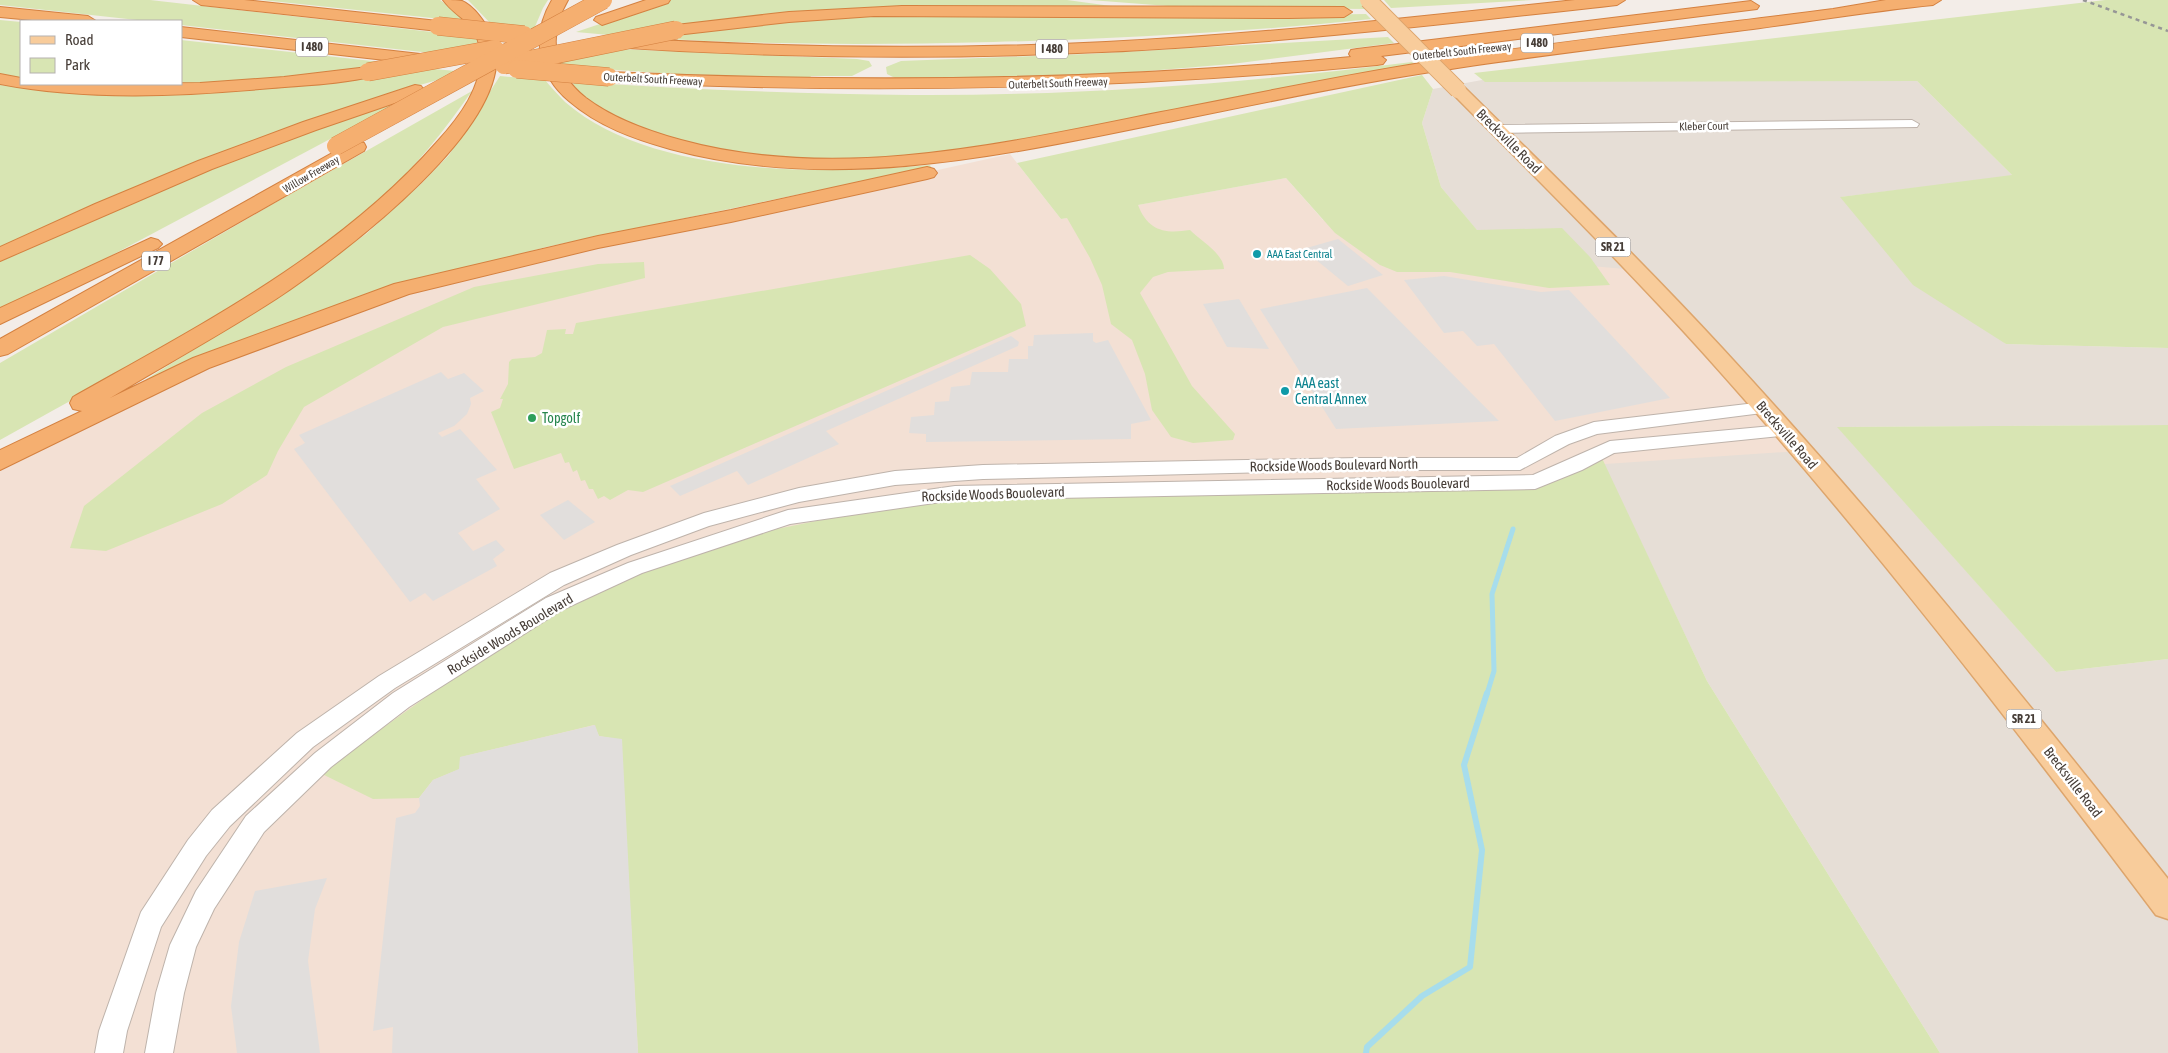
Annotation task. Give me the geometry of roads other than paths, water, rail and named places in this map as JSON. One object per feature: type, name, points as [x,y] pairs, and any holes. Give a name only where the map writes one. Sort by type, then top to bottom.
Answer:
[{"type":"highway","name":"I 480","points":[[202,0],[592,41],[737,49],[875,52],[1029,50],[1226,39],[1616,0]]},
{"type":"highway","points":[[0,449],[202,335],[268,294],[333,248],[409,182],[459,127],[473,105],[488,72],[488,46],[484,32],[475,20],[451,0]]},
{"type":"highway","points":[[560,0],[546,28],[546,46],[549,62],[558,80],[586,106],[631,130],[668,143],[709,153],[773,162],[819,164],[892,162],[982,151],[1142,123],[1427,67],[1796,16],[1933,0]]},
{"type":"highway","name":"Willow Freeway","points":[[0,330],[170,235],[603,0]]},
{"type":"highway","name":"Willow Freeway","points":[[0,349],[622,0]]},
{"type":"highway","points":[[48,85],[112,89],[190,89],[282,82],[368,72],[499,48],[602,20],[662,0]]},
{"type":"highway","points":[[1090,0],[1194,8],[1391,8]]},
{"type":"highway","points":[[0,255],[186,172],[281,136],[415,90],[535,57],[676,30],[785,18],[900,11],[1193,14],[1316,12],[1554,0]]},
{"type":"highway","points":[[1561,0],[1599,2]]},
{"type":"highway","points":[[1226,39],[1314,38],[1711,0]]},
{"type":"highway","points":[[1037,84],[1265,65],[1679,13],[1767,5]]},
{"type":"highway","points":[[0,12],[78,20]]},
{"type":"highway","name":"Outerbelt South Freeway","points":[[182,32],[444,62],[609,77],[750,84],[879,86],[1037,84],[1281,70],[1796,16]]},
{"type":"highway","points":[[0,80],[20,82]]},
{"type":"highway","points":[[0,461],[201,364],[402,289],[598,242],[855,190],[1142,123]]},
{"type":"highway","points":[[0,317],[170,235]]},
{"type":"main road","name":"Brecksville Road","points":[[1368,0],[1660,295],[1764,408],[1985,671],[2168,904]]},
{"type":"street","name":"Kleber Court","points":[[1496,129],[1912,124]]},
{"type":"street","name":"Rockside Woods Boulevard North","points":[[109,1053],[114,1031],[150,921],[197,848],[221,818],[305,740],[365,697],[557,579],[624,550],[704,520],[799,494],[895,478],[983,472],[1358,464],[1520,464],[1562,440],[1594,428],[1764,408]]},
{"type":"street","name":"Rockside Woods Bouolevard","points":[[159,1053],[170,993],[184,945],[205,900],[255,824],[323,760],[401,700],[568,597],[635,568],[788,517],[908,498],[956,493],[1535,482],[1575,465],[1610,447],[1783,430]]},
{"type":"street","points":[[365,697],[384,713]]},
{"type":"waterway","points":[[1487,694],[1494,671],[1492,594],[1513,529]]},
{"type":"waterway","points":[[1366,1053],[1367,1047],[1422,996],[1470,967],[1482,850],[1464,765],[1487,693]]},
{"type":"railway","points":[[2083,0],[2168,31]]},
{"type":"place","name":"AAA East Central","points":[[1257,254]]},
{"type":"place","name":"AAA east Central Annex","points":[[1285,391]]},
{"type":"place","name":"Topgolf","points":[[532,418]]}]
